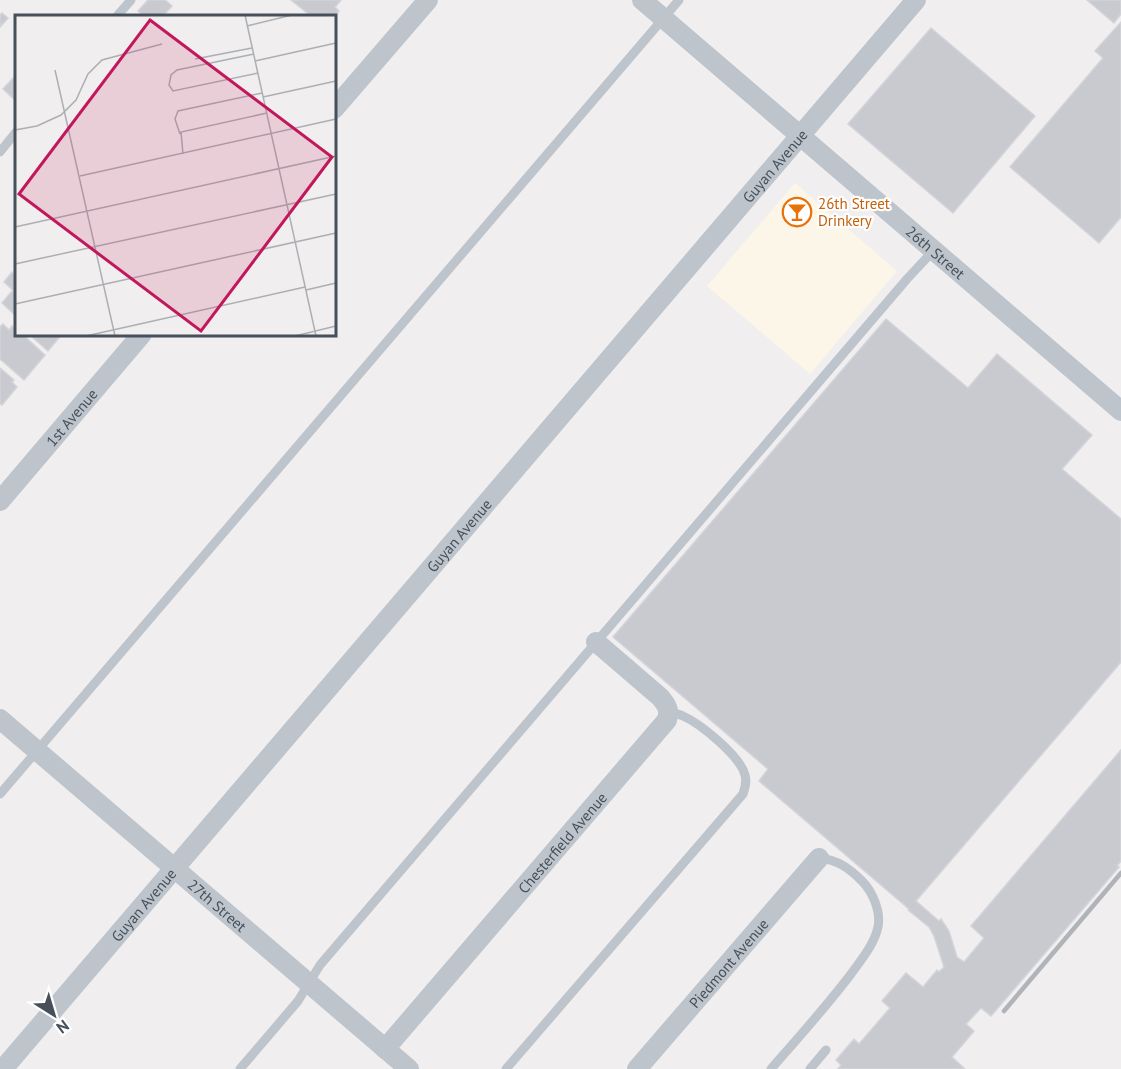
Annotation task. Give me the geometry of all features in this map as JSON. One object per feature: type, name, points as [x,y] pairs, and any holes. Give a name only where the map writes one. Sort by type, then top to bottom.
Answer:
[{"type":"street","points":[[336,108],[428,0]]},
{"type":"street","name":"26th Street","points":[[642,0],[1121,411]]},
{"type":"street","name":"Guyan Avenue","points":[[3,1069],[916,0]]},
{"type":"street","name":"1st Avenue","points":[[0,501],[140,336]]},
{"type":"street","points":[[596,642],[660,696],[669,712]]},
{"type":"street","name":"Chesterfield Avenue","points":[[385,1049],[667,720],[669,712]]},
{"type":"street","name":"27th Street","points":[[0,719],[409,1069]]},
{"type":"street","name":"Piedmont Avenue","points":[[637,1069],[819,858]]},
{"type":"lane","points":[[118,15],[131,0]]},
{"type":"lane","points":[[0,794],[679,0]]},
{"type":"lane","points":[[0,152],[15,133]]},
{"type":"lane","points":[[240,1069],[298,1001],[320,965],[934,250]]},
{"type":"lane","points":[[506,1069],[743,794],[746,785],[745,775],[733,755],[695,723],[669,712]]},
{"type":"lane","points":[[771,1069],[866,954],[878,927],[877,907],[867,886],[840,863],[831,859],[819,858]]},
{"type":"lane","points":[[810,1069],[826,1050]]},
{"type":"shaded area","points":[[795,183],[897,271],[810,374],[707,286]]},
{"type":"building","points":[[148,0],[165,0],[172,6],[164,15],[143,15],[138,11]]},
{"type":"building","points":[[291,0],[341,0],[335,7],[339,11],[336,15],[310,15]]},
{"type":"building","points":[[1087,0],[1121,0],[1121,14],[1114,23]]},
{"type":"building","points":[[2,13],[8,18],[0,27],[0,15]]},
{"type":"building","points":[[1121,22],[1121,217],[1099,243],[1010,167],[1103,58],[1095,51]]},
{"type":"building","points":[[931,28],[1035,116],[953,213],[848,124]]},
{"type":"building","points":[[15,76],[15,100],[3,89]]},
{"type":"building","points":[[12,272],[15,275],[15,292],[4,282]]},
{"type":"building","points":[[12,291],[15,293],[15,315],[2,303]]},
{"type":"building","points":[[886,319],[968,388],[997,354],[1092,435],[1062,469],[1121,519],[1121,662],[916,901],[939,921],[941,919],[949,931],[957,957],[964,962],[984,938],[971,926],[1121,750],[1121,861],[1117,866],[1119,867],[991,1016],[981,1008],[966,1024],[974,1031],[952,1057],[965,1069],[838,1069],[841,1065],[836,1060],[854,1039],[859,1044],[890,1008],[882,1001],[906,973],[923,987],[937,970],[939,972],[944,967],[934,936],[929,927],[909,909],[759,781],[768,769],[613,637]]},
{"type":"building","points":[[3,324],[9,330],[12,326],[15,329],[15,336],[24,336],[45,355],[24,380],[0,359],[0,327]]},
{"type":"building","points":[[31,336],[60,336],[48,351]]},
{"type":"building","points":[[0,368],[14,380],[12,382],[17,387],[2,405],[0,404]]},
{"type":"railway","points":[[1004,1011],[1121,873]]},
{"type":"place","name":"26th Street Drinkery","points":[[797,212]]}]
